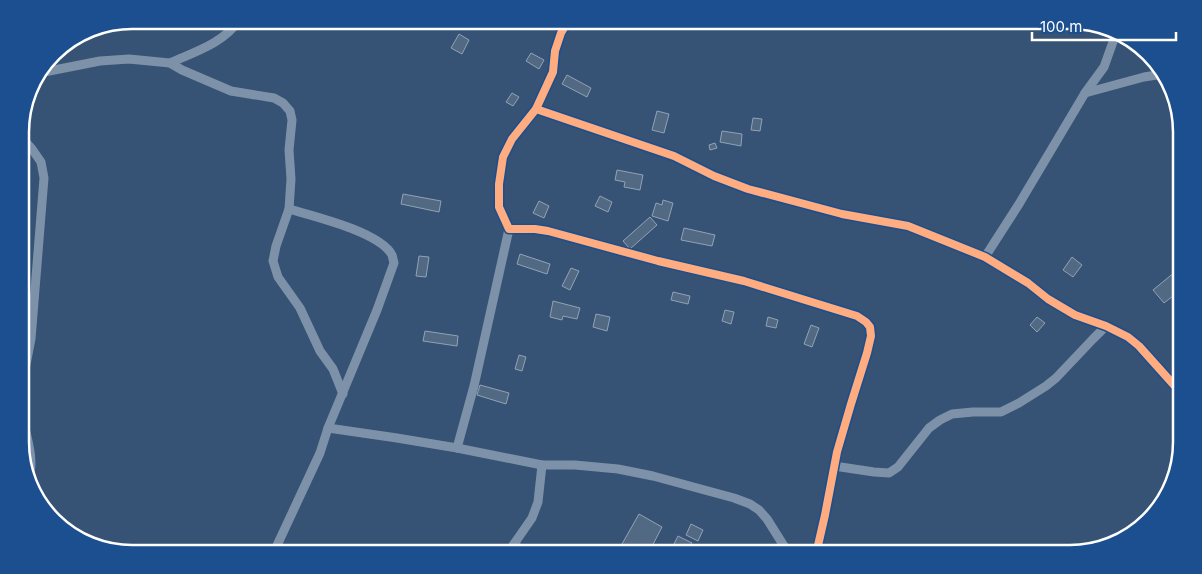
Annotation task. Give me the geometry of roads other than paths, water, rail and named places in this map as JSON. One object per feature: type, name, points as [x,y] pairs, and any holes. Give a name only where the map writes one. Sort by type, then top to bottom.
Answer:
[{"type":"street","points":[[170,63],[217,41],[232,29]]},
{"type":"street","points":[[457,448],[474,386],[509,229],[499,207],[499,184],[503,157],[512,139],[536,109],[553,72],[555,51],[563,29]]},
{"type":"street","points":[[985,257],[1085,93],[1104,67],[1114,39]]},
{"type":"street","points":[[49,71],[100,61],[129,59],[170,63],[231,91],[274,98],[283,103],[290,111],[292,120],[289,150],[291,179],[289,208],[273,261],[278,277],[300,308],[320,350],[333,369],[343,394]]},
{"type":"street","points":[[1085,93],[1156,75]]},
{"type":"street","points":[[536,109],[674,156],[714,176],[748,189],[842,214],[908,226],[985,257],[1075,316],[1106,326],[1128,337],[1173,382]]},
{"type":"street","points":[[29,148],[41,162],[44,178],[32,339],[29,353]]},
{"type":"street","points":[[277,545],[320,453],[328,428],[377,310],[394,263],[392,255],[377,241],[359,232],[289,208]]},
{"type":"street","points":[[509,229],[536,228],[658,261],[744,281],[858,316],[866,322],[870,327],[871,336],[837,452],[818,545]]},
{"type":"street","points":[[834,466],[890,473],[898,467],[929,428],[940,420],[952,414],[1001,412],[1019,404],[1046,386],[1106,326]]},
{"type":"street","points":[[328,428],[457,448],[542,465],[575,465],[618,469],[653,476],[750,504],[760,510],[783,545]]},
{"type":"street","points":[[514,544],[532,518],[538,502],[542,465]]}]
